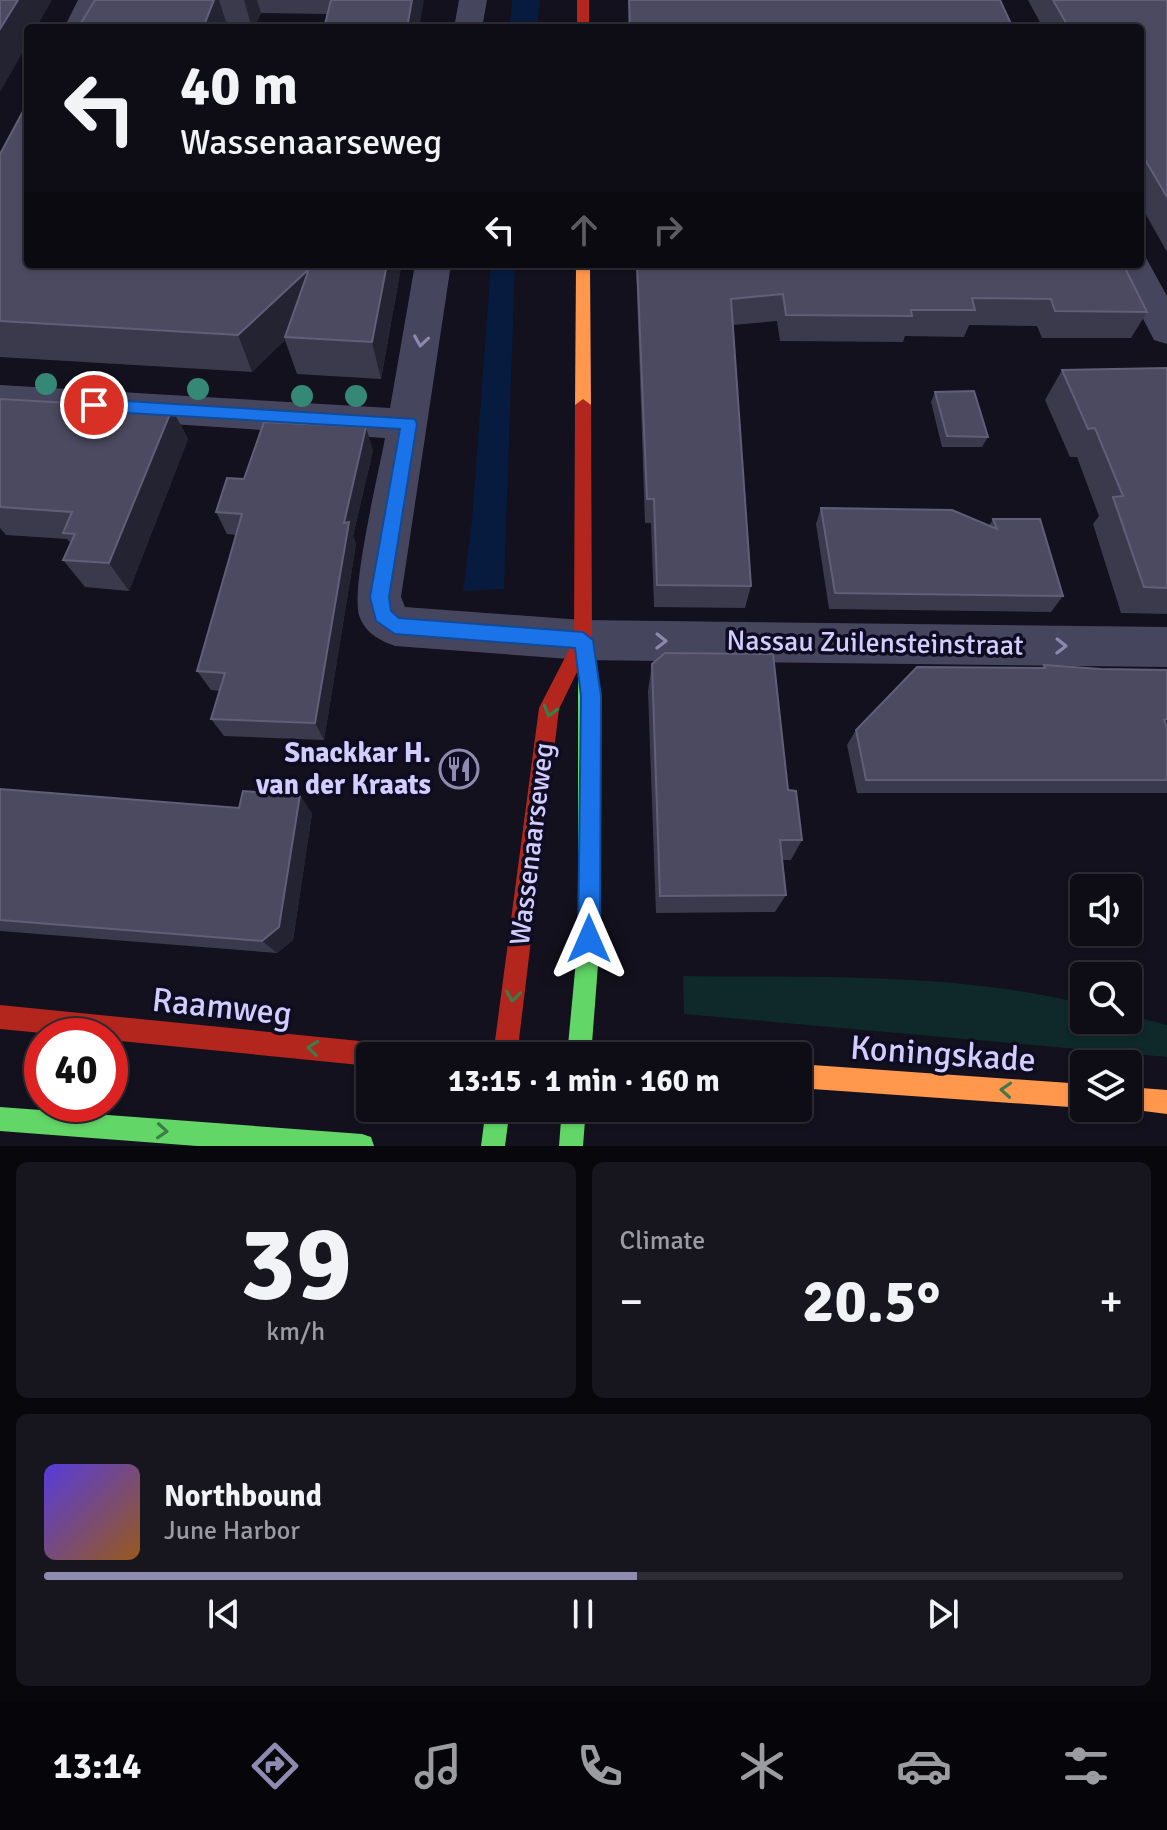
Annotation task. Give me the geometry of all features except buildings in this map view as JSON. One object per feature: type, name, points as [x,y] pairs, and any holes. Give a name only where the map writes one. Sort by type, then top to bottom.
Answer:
[{"type":"street","points":[[80,24],[92,0]]},
{"type":"street","points":[[469,24],[473,0]]},
{"type":"street","points":[[583,0],[583,24]]},
{"type":"street","points":[[432,268],[379,597],[382,615],[395,626],[583,640]]},
{"type":"street","name":"Wassenaarseweg","points":[[580,1042],[589,939],[591,696],[583,640],[583,268]]},
{"type":"street","points":[[1135,268],[1167,331]]},
{"type":"street","points":[[0,399],[409,424]]},
{"type":"street","name":"Wassenaarseweg","points":[[507,1042],[549,708],[583,640]]},
{"type":"street","name":"Nassau Zuilensteinstraat","points":[[583,640],[1167,647]]},
{"type":"street","name":"Raamweg","points":[[0,1017],[356,1053]]},
{"type":"street","name":"Koningskade","points":[[812,1077],[1070,1095]]},
{"type":"street","points":[[1142,1100],[1167,1102]]},
{"type":"street","points":[[0,1119],[362,1146]]},
{"type":"street","points":[[493,1146],[496,1122]]},
{"type":"street","points":[[571,1146],[573,1122]]},
{"type":"green space","points":[[683,976],[834,977],[985,986],[1070,1001],[1070,1034],[1142,1034],[1142,1019],[1167,1025],[1167,1057],[1142,1055],[1142,1050],[1088,1050],[684,1014]]},
{"type":"water","points":[[512,0],[540,0],[537,24],[510,24]]},
{"type":"water","points":[[491,268],[515,268],[504,589],[463,591],[472,520]]},
{"type":"traffic: fast","points":[[580,1042],[589,939],[588,676]]},
{"type":"traffic: fast","points":[[0,1119],[362,1146]]},
{"type":"traffic: fast","points":[[493,1146],[496,1122]]},
{"type":"traffic: fast","points":[[571,1146],[573,1122]]},
{"type":"traffic: slow","points":[[583,268],[583,405]]},
{"type":"traffic: slow","points":[[812,1077],[1070,1095]]},
{"type":"traffic: slow","points":[[1142,1100],[1167,1102]]},
{"type":"traffic: jam","points":[[583,0],[583,24]]},
{"type":"traffic: jam","points":[[583,405],[583,640],[588,676]]},
{"type":"traffic: jam","points":[[507,1042],[549,708],[583,640]]},
{"type":"traffic: jam","points":[[0,1017],[356,1053]]},
{"type":"place","name":"Snackkar H. van der Kraats","points":[[459,769]]},
{"type":"route","points":[[94,405],[409,424],[379,597],[382,615],[395,626],[583,640],[591,696],[589,939]]}]
